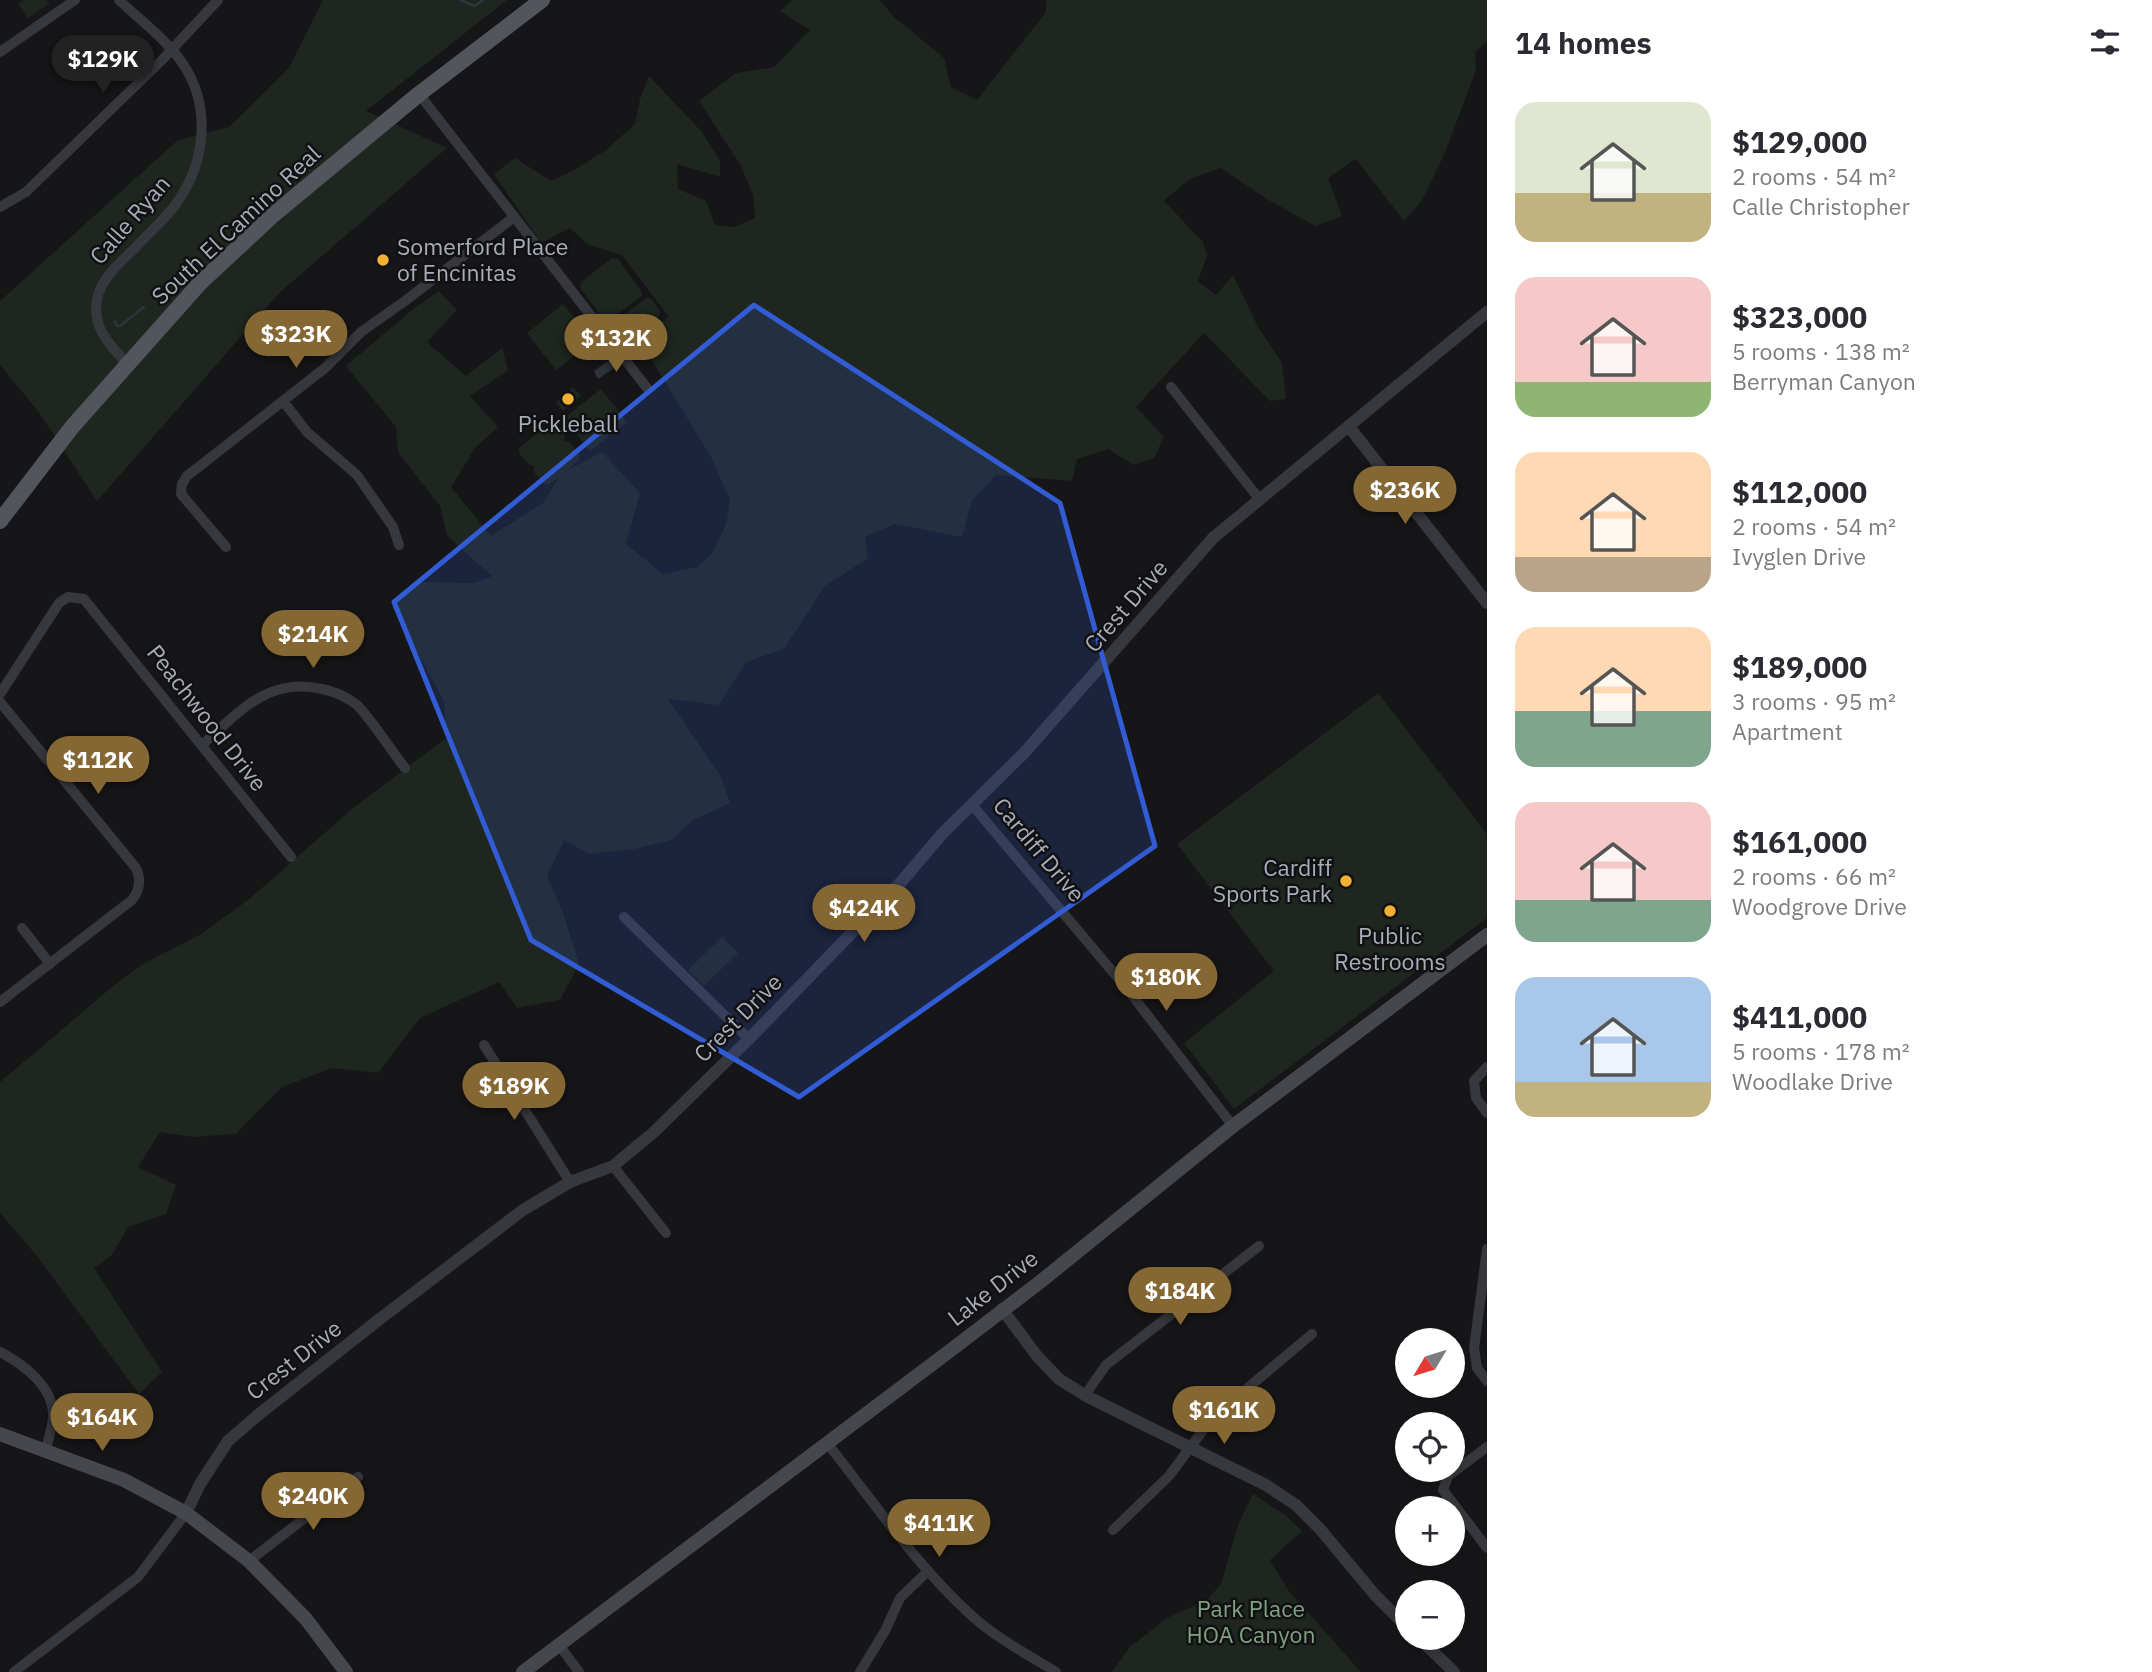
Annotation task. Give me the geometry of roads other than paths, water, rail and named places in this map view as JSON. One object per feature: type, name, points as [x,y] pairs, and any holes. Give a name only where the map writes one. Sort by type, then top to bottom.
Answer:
[{"type":"main road","name":"South El Camino Real","points":[[0,521],[72,427],[200,282],[273,215],[419,94],[542,0]]},
{"type":"main road","name":"Lake Drive","points":[[523,1672],[1040,1282],[1233,1126],[1487,935]]},
{"type":"main road","points":[[0,1434],[132,1483],[186,1513],[249,1561],[306,1619],[339,1669]]},
{"type":"street","points":[[0,52],[75,0]]},
{"type":"street","name":"Calle Ryan","points":[[119,0],[184,65],[196,88],[203,120],[200,149],[189,182],[176,204],[112,272],[99,291],[97,312],[103,338],[127,364]]},
{"type":"street","points":[[0,207],[26,192],[171,50],[218,0]]},
{"type":"street","points":[[419,94],[647,388]]},
{"type":"street","points":[[226,547],[181,494],[187,475],[324,368],[360,332],[405,301],[514,216]]},
{"type":"street","name":"Crest Drive","points":[[14,1672],[138,1577],[186,1513],[205,1475],[228,1441],[381,1318],[523,1210],[570,1182],[613,1166],[654,1132],[749,1039],[901,882],[942,834],[1025,752],[1213,538],[1487,313]]},
{"type":"street","points":[[1171,387],[1260,500]]},
{"type":"street","points":[[283,401],[307,432],[357,475],[393,527],[399,545]]},
{"type":"street","points":[[1350,428],[1487,603]]},
{"type":"street","name":"Peachwood Drive","points":[[0,694],[59,603],[68,597],[83,599],[290,857]]},
{"type":"street","points":[[202,745],[252,701],[272,690],[295,685],[309,686],[333,691],[356,705],[405,768]]},
{"type":"street","points":[[0,702],[140,876],[138,893],[132,900],[0,1002]]},
{"type":"street","name":"Cardiff Drive","points":[[973,806],[1072,922],[1233,1126]]},
{"type":"street","points":[[624,917],[749,1039]]},
{"type":"street","points":[[22,928],[50,964]]},
{"type":"street","points":[[484,1045],[570,1182]]},
{"type":"street","points":[[1487,1067],[1474,1081],[1476,1098],[1487,1113]]},
{"type":"street","points":[[613,1166],[666,1233]]},
{"type":"street","points":[[1086,1395],[1106,1365],[1259,1246]]},
{"type":"street","points":[[1487,1249],[1474,1349],[1477,1368],[1487,1381]]},
{"type":"street","points":[[1002,1309],[1037,1356],[1059,1379],[1266,1485],[1296,1505],[1395,1615]]},
{"type":"street","points":[[1113,1530],[1169,1476],[1212,1418],[1311,1334]]},
{"type":"street","points":[[0,1352],[31,1371],[47,1395],[53,1415],[46,1450]]},
{"type":"street","points":[[827,1443],[928,1571],[971,1615],[991,1631],[1056,1672]]},
{"type":"street","points":[[1487,1447],[1448,1476],[1443,1490],[1487,1548]]},
{"type":"street","points":[[249,1561],[358,1477]]},
{"type":"street","points":[[860,1672],[900,1598],[928,1571]]},
{"type":"street","points":[[559,1645],[579,1672]]},
{"type":"street","points":[[1431,1650],[1454,1672]]},
{"type":"waterway","points":[[460,0],[475,6],[483,0]]},
{"type":"waterway","points":[[115,321],[117,326],[120,326],[144,307]]},
{"type":"place","name":"Somerford Place of Encinitas","points":[[383,260]]},
{"type":"place","name":"Pickleball","points":[[568,399]]},
{"type":"place","name":"Cardiff Sports Park","points":[[1346,881]]},
{"type":"place","name":"Public Restrooms","points":[[1390,911]]},
{"type":"park label","name":"Park Place HOA Canyon","points":[[1251,1622]]}]
